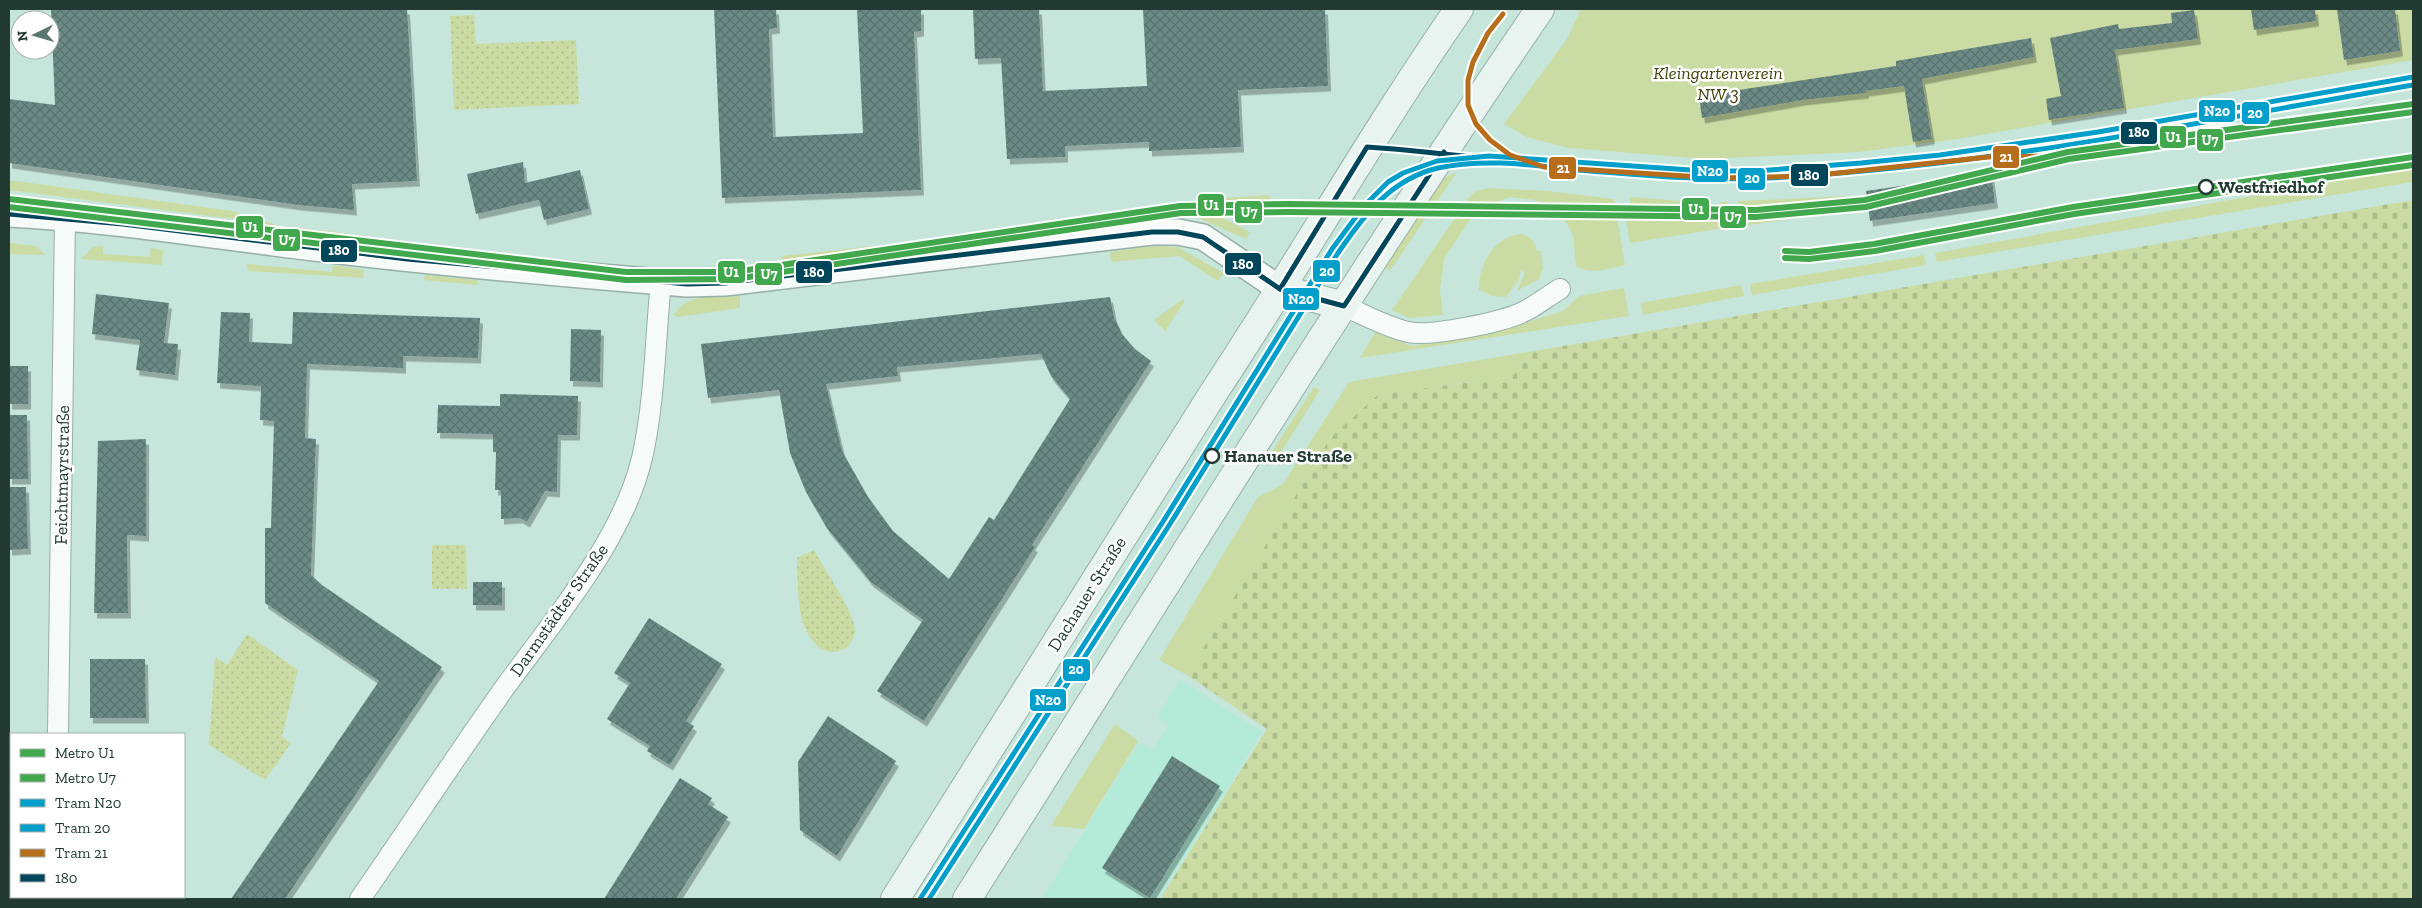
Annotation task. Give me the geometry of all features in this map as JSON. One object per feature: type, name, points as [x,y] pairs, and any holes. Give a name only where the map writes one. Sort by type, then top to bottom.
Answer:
[{"type":"main road","name":"Dachauer Straße","points":[[895,899],[1280,289],[1407,84],[1460,9]]},
{"type":"main road","points":[[967,899],[1344,306],[1540,9]]},
{"type":"main road","points":[[1280,289],[1344,306]]},
{"type":"street","points":[[9,214],[65,217],[358,253],[661,282],[725,283],[1143,233],[1178,232],[1203,237],[1280,289]]},
{"type":"street","name":"Feichtmayrstraße","points":[[58,733],[65,217]]},
{"type":"street","name":"Darmstädter Straße","points":[[360,899],[501,693],[587,573],[620,520],[642,459],[653,372],[661,282]]},
{"type":"street","points":[[1344,306],[1393,327],[1410,332],[1425,333],[1484,324],[1524,312],[1560,289]]},
{"type":"shaded area","points":[[1180,680],[1262,732],[1159,899],[1042,899],[1139,742],[1153,750],[1169,724],[1157,717]]},
{"type":"shaded area","points":[[40,732],[10,733],[10,890],[9,890],[9,733]]},
{"type":"green space","name":"Kleingartenverein NW 3","points":[[1581,9],[2413,9],[2413,60],[1957,139],[1859,152],[1706,159],[1568,148],[1527,137],[1504,124],[1567,39]]},
{"type":"green space","points":[[474,15],[476,44],[576,40],[579,104],[454,110],[450,16]]},
{"type":"green space","points":[[2413,167],[2413,182],[1937,262],[1935,253]]},
{"type":"green space","points":[[1457,172],[1390,271],[1384,267],[1444,178]]},
{"type":"green space","points":[[9,180],[232,211],[280,226],[346,233],[263,232],[264,223],[9,190]]},
{"type":"green space","points":[[1489,188],[1548,191],[1614,199],[1625,265],[1593,271],[1581,269],[1576,266],[1573,234],[1562,216],[1535,200],[1510,197],[1487,206],[1469,221],[1444,259],[1440,290],[1443,315],[1409,318],[1392,310],[1468,199],[1476,191]]},
{"type":"green space","points":[[1268,195],[1272,199],[1262,217],[1258,218],[1225,200],[1225,198]]},
{"type":"green space","points":[[1851,196],[1854,210],[1742,226],[1738,201]]},
{"type":"green space","points":[[1630,197],[1691,202],[1692,208],[1719,208],[1719,203],[1727,201],[1731,227],[1630,243],[1623,205],[1630,205]]},
{"type":"green space","name":"Westfriedhof","points":[[2413,200],[2413,899],[1160,899],[1267,729],[1187,675],[1331,437],[1379,394],[1512,377],[1534,351]]},
{"type":"green space","points":[[1193,207],[1203,208],[1250,232],[1246,239],[1191,215],[1080,227],[1079,221]]},
{"type":"green space","points":[[1043,226],[1044,235],[914,250],[913,241]]},
{"type":"green space","points":[[1521,234],[1527,236],[1535,244],[1537,251],[1541,251],[1543,268],[1539,279],[1517,291],[1525,273],[1521,270],[1519,280],[1506,297],[1492,296],[1479,290],[1481,271],[1496,246],[1511,236]]},
{"type":"green space","points":[[9,243],[36,246],[46,255],[9,254]]},
{"type":"green space","points":[[103,246],[103,254],[150,257],[150,248],[163,250],[162,265],[81,259],[93,247]]},
{"type":"green space","points":[[874,246],[875,255],[783,265],[782,256]]},
{"type":"green space","points":[[1153,246],[1177,247],[1224,273],[1218,281],[1179,256],[1111,262],[1110,252]]},
{"type":"green space","points":[[1924,255],[1926,265],[1752,295],[1750,284]]},
{"type":"green space","points":[[247,264],[332,272],[333,265],[364,270],[363,278],[248,271]]},
{"type":"green space","points":[[425,275],[477,280],[477,285],[424,280]]},
{"type":"green space","points":[[1741,285],[1744,296],[1643,315],[1641,303]]},
{"type":"green space","points":[[1624,288],[1629,316],[1360,358],[1376,331],[1388,338],[1413,346],[1512,327],[1563,311],[1579,296]]},
{"type":"green space","points":[[712,296],[740,296],[740,308],[678,317],[674,315],[686,302],[694,299]]},
{"type":"green space","points":[[1183,299],[1185,301],[1165,331],[1154,320]]},
{"type":"green space","points":[[1534,351],[1512,377],[1379,394],[1331,437],[1187,675],[1159,660],[1258,497],[1283,484],[1349,382]]},
{"type":"green space","points":[[1314,387],[1320,390],[1280,454],[1267,459]]},
{"type":"green space","points":[[432,545],[466,545],[467,589],[432,589]]},
{"type":"green space","points":[[814,550],[842,598],[854,624],[854,637],[851,642],[847,647],[837,652],[830,652],[817,646],[806,631],[801,616],[797,558]]},
{"type":"green space","points":[[247,634],[298,670],[282,737],[291,743],[265,780],[209,745],[215,657],[227,665]]},
{"type":"green space","points":[[1115,724],[1138,741],[1084,829],[1051,826]]},
{"type":"building","points":[[407,9],[417,181],[352,184],[354,210],[298,205],[9,163],[9,99],[55,105],[53,60],[60,60],[60,10],[51,10]]},
{"type":"building","points":[[714,9],[776,9],[777,28],[769,29],[773,137],[863,133],[857,9],[921,9],[921,31],[914,32],[921,190],[722,198]]},
{"type":"building","points":[[973,9],[1039,9],[1043,91],[1147,86],[1143,9],[1325,9],[1328,86],[1238,90],[1241,147],[1149,151],[1149,142],[1065,146],[1065,157],[1007,159],[1001,58],[975,59]]},
{"type":"building","points":[[2251,9],[2315,9],[2316,21],[2254,30]]},
{"type":"building","points":[[2337,9],[2395,9],[2400,51],[2344,60]]},
{"type":"building","points":[[2194,10],[2198,39],[2115,50],[2124,108],[2049,120],[2046,99],[2061,96],[2050,38],[2118,24],[2119,29],[2172,23],[2171,13]]},
{"type":"building","points":[[2031,38],[2034,57],[1922,79],[1932,139],[1913,142],[1904,86],[1866,91],[1866,93],[1803,100],[1702,118],[1699,96],[1896,66],[1896,61]]},
{"type":"building","points":[[523,162],[525,183],[580,170],[589,209],[544,220],[539,200],[476,214],[467,174]]},
{"type":"building","points":[[1991,173],[1995,203],[1870,221],[1866,191]]},
{"type":"building","points":[[96,294],[169,303],[164,343],[178,344],[175,375],[136,370],[140,340],[92,334]]},
{"type":"building","points":[[1110,297],[1114,317],[1122,334],[1135,349],[1151,361],[1032,545],[1035,547],[924,721],[877,691],[923,620],[871,582],[827,528],[806,492],[790,453],[779,390],[708,398],[701,344]],"holes":[[[1041,354],[1051,376],[1070,399],[994,520],[989,517],[949,579],[893,531],[868,497],[842,451],[826,384],[898,376],[897,367]]]},
{"type":"building","points":[[221,312],[250,313],[249,342],[292,344],[293,312],[480,318],[478,358],[403,356],[403,368],[307,364],[305,438],[316,439],[311,575],[322,585],[442,667],[285,899],[231,899],[379,681],[265,603],[265,528],[271,528],[274,421],[260,420],[261,386],[217,383]]},
{"type":"building","points":[[571,329],[601,330],[600,382],[570,381]]},
{"type":"building","points":[[9,366],[28,366],[28,404],[9,404]]},
{"type":"building","points":[[500,394],[578,396],[577,435],[558,435],[557,492],[545,491],[527,522],[520,518],[501,519],[501,490],[495,490],[496,452],[493,452],[493,434],[437,433],[438,405],[500,406]]},
{"type":"building","points":[[9,415],[27,415],[28,479],[9,479]]},
{"type":"building","points":[[146,439],[146,536],[127,535],[128,613],[94,613],[98,441]]},
{"type":"building","points":[[9,487],[26,487],[28,549],[9,550]]},
{"type":"building","points":[[473,582],[502,582],[502,605],[473,605]]},
{"type":"building","points":[[649,618],[722,664],[686,721],[694,726],[670,765],[647,751],[650,746],[607,719],[630,683],[614,673]]},
{"type":"building","points":[[90,659],[145,659],[146,718],[90,718]]},
{"type":"building","points":[[828,716],[896,761],[837,856],[800,830],[798,762]]},
{"type":"building","points":[[1172,756],[1220,786],[1150,898],[1102,868]]},
{"type":"building","points":[[680,778],[712,798],[708,804],[728,817],[676,899],[604,899]]},
{"type":"tram line","name":"21","points":[[1503,14],[1488,33],[1473,62],[1468,80],[1468,105],[1476,124],[1490,140],[1510,155],[1544,167],[1717,178],[1810,176],[1988,157],[2048,156],[2226,128]]},
{"type":"tram line","name":"N20","points":[[920,899],[1164,520],[1332,249],[1364,206],[1388,182],[1403,173],[1437,161],[1489,156],[1705,171],[1756,171],[1861,163],[1940,155],[2098,132],[2413,77]]},
{"type":"tram line","name":"20","points":[[929,899],[1170,524],[1338,253],[1358,225],[1380,200],[1406,181],[1421,173],[1438,168],[1473,163],[1526,165],[1649,176],[1697,178],[1745,179],[1850,172],[1931,164],[2092,141],[2413,85]]},
{"type":"tram line","points":[[2227,135],[2325,119],[2376,99]]},
{"type":"metro line","name":"U1","points":[[9,199],[626,272],[734,272],[1180,206],[1288,204],[1756,210],[1865,200],[2068,152],[2413,104]]},
{"type":"metro line","name":"U7","points":[[9,207],[626,280],[735,279],[1181,213],[1288,212],[1756,217],[1866,207],[2069,159],[2413,112]]},
{"type":"metro line","name":"U1","points":[[1785,251],[1809,252],[1874,244],[2073,207],[2413,157]]},
{"type":"metro line","name":"U7","points":[[1785,258],[1809,259],[1875,251],[2074,214],[2413,165]]},
{"type":"transit line","name":"180","points":[[1280,289],[1367,147],[1667,177],[1783,177],[1826,174],[2017,151],[2413,84]]},
{"type":"transit line","name":"180","points":[[9,214],[123,224],[407,259],[687,284],[725,283],[1152,232],[1178,232],[1203,237],[1280,289],[1344,306],[1444,152]]},
{"type":"place","name":"Westfriedhof","points":[[2206,187]]},
{"type":"place","name":"Hanauer Straße","points":[[1212,456]]}]
